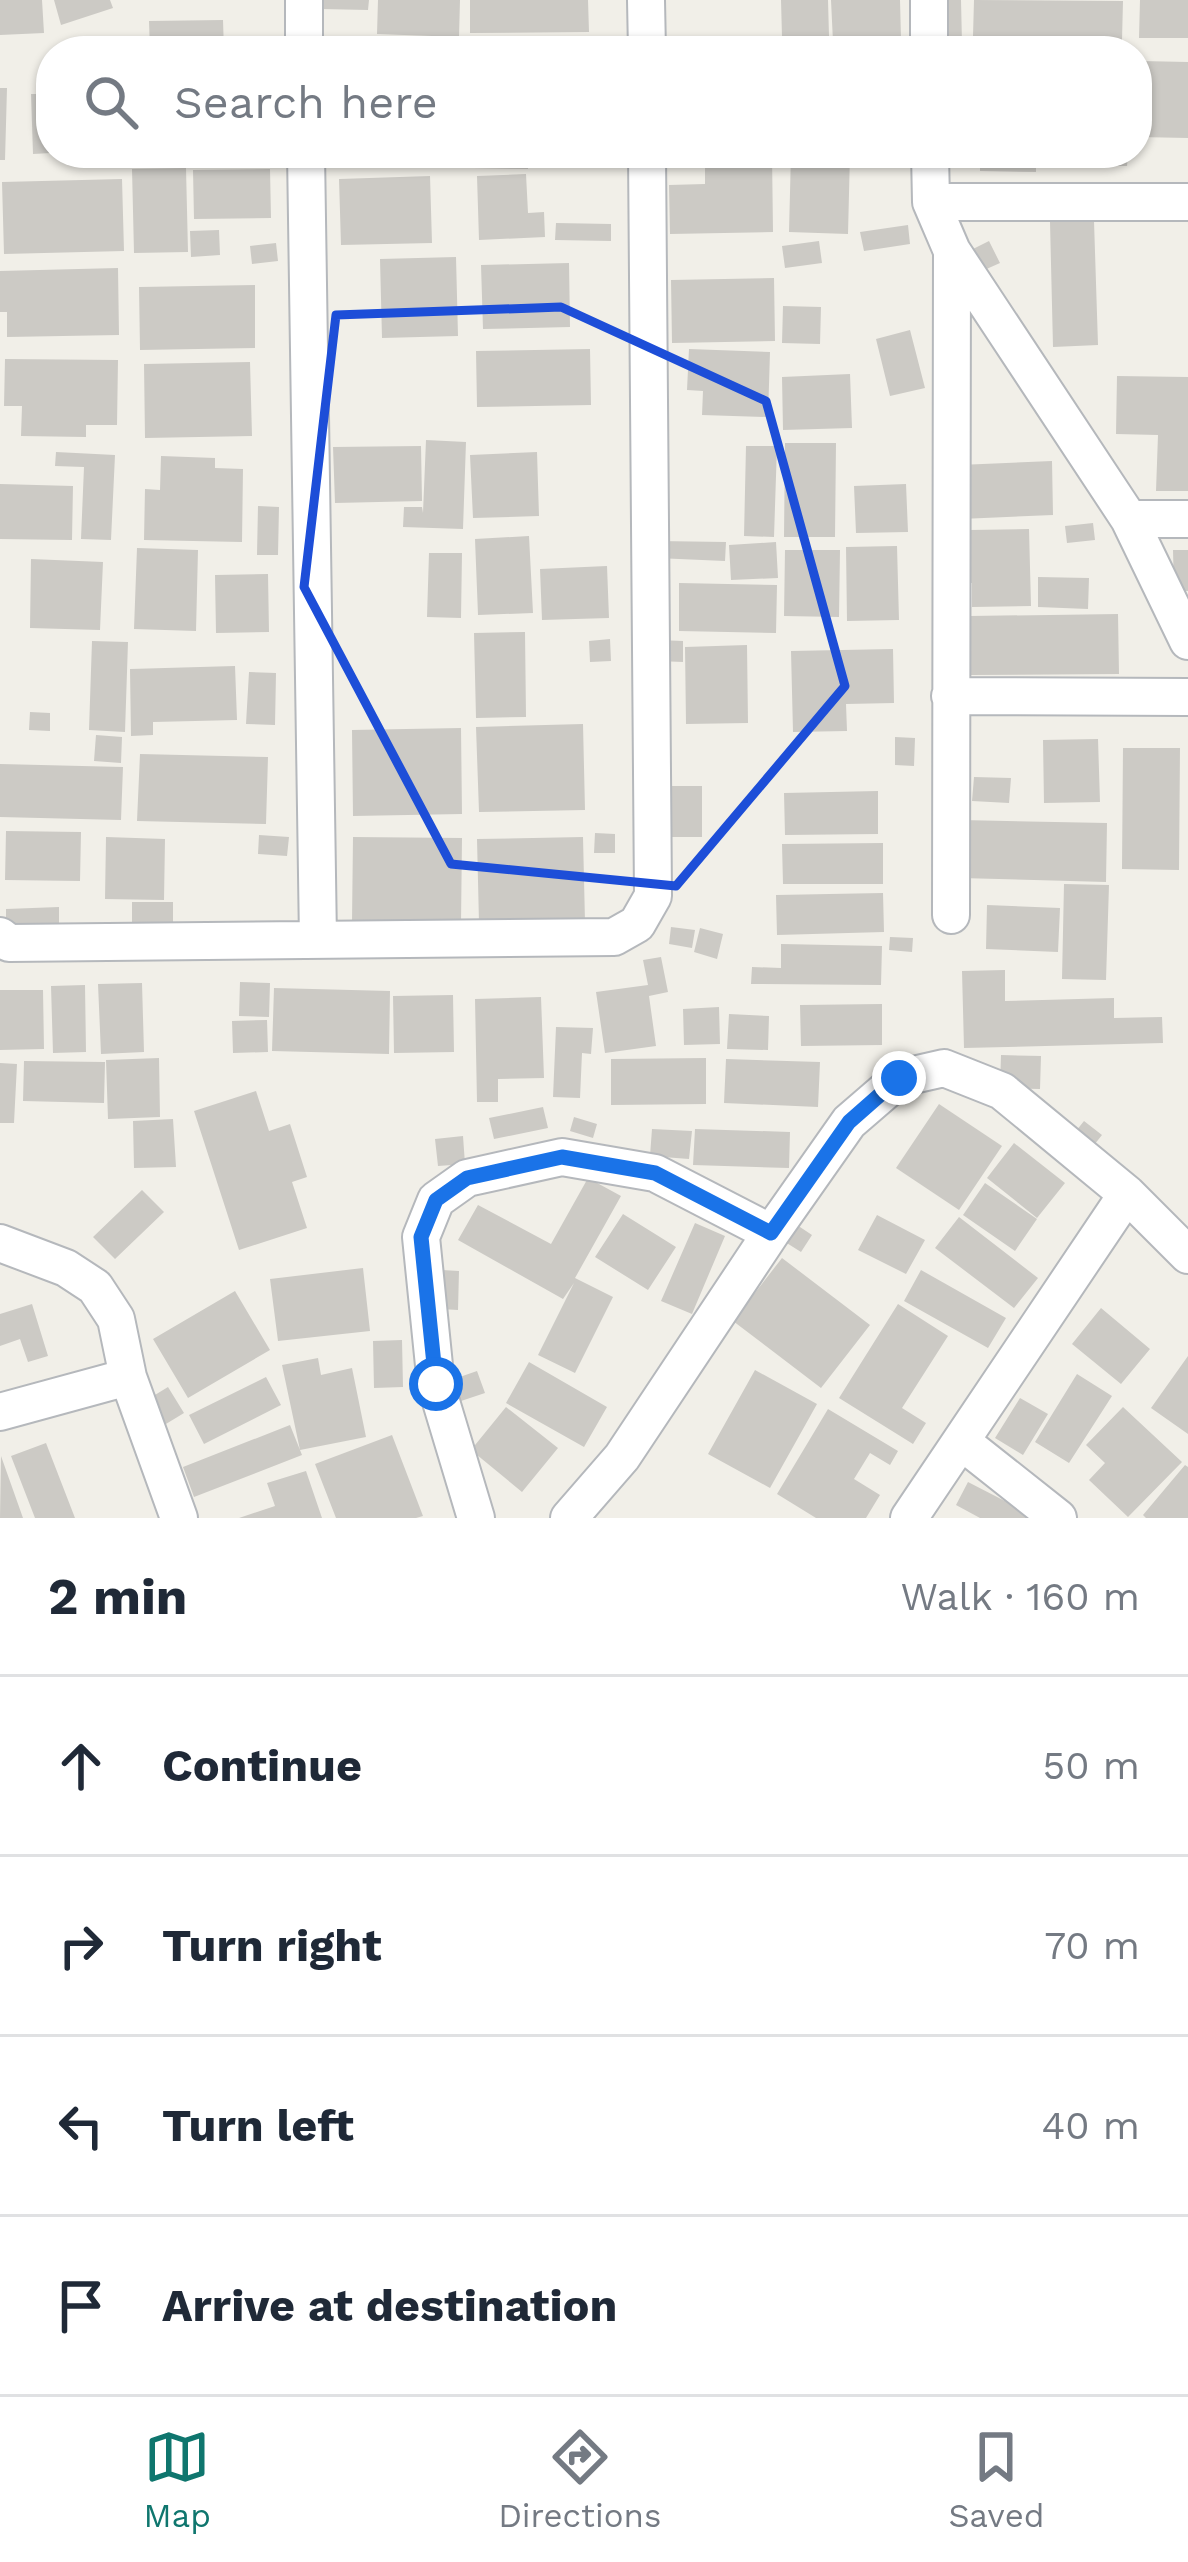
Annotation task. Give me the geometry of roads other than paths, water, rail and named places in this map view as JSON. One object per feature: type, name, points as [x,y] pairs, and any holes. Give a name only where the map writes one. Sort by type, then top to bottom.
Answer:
[{"type":"street","points":[[304,0],[304,36]]},
{"type":"street","points":[[646,0],[647,36]]},
{"type":"street","points":[[928,0],[929,36]]},
{"type":"street","points":[[306,168],[318,940]]},
{"type":"street","points":[[0,936],[9,943],[614,937],[637,924],[653,896],[647,168]]},
{"type":"street","points":[[930,168],[931,202],[952,251],[1130,519],[1188,641]]},
{"type":"street","points":[[931,202],[1188,202]]},
{"type":"street","points":[[951,915],[952,251]]},
{"type":"street","points":[[1130,519],[1188,519]]},
{"type":"street","points":[[950,696],[1188,697]]},
{"type":"street","points":[[569,1518],[622,1457],[849,1122],[899,1078],[944,1068],[1002,1091],[1127,1194],[1188,1255]]},
{"type":"street","points":[[476,1518],[436,1384],[421,1237],[436,1200],[467,1178],[562,1157],[655,1173],[771,1233]]},
{"type":"street","points":[[909,1518],[1127,1194]]},
{"type":"street","points":[[0,1243],[66,1268],[95,1288],[116,1319],[128,1377],[179,1518]]},
{"type":"street","points":[[0,1412],[128,1377]]},
{"type":"street","points":[[962,1442],[1058,1518]]}]
